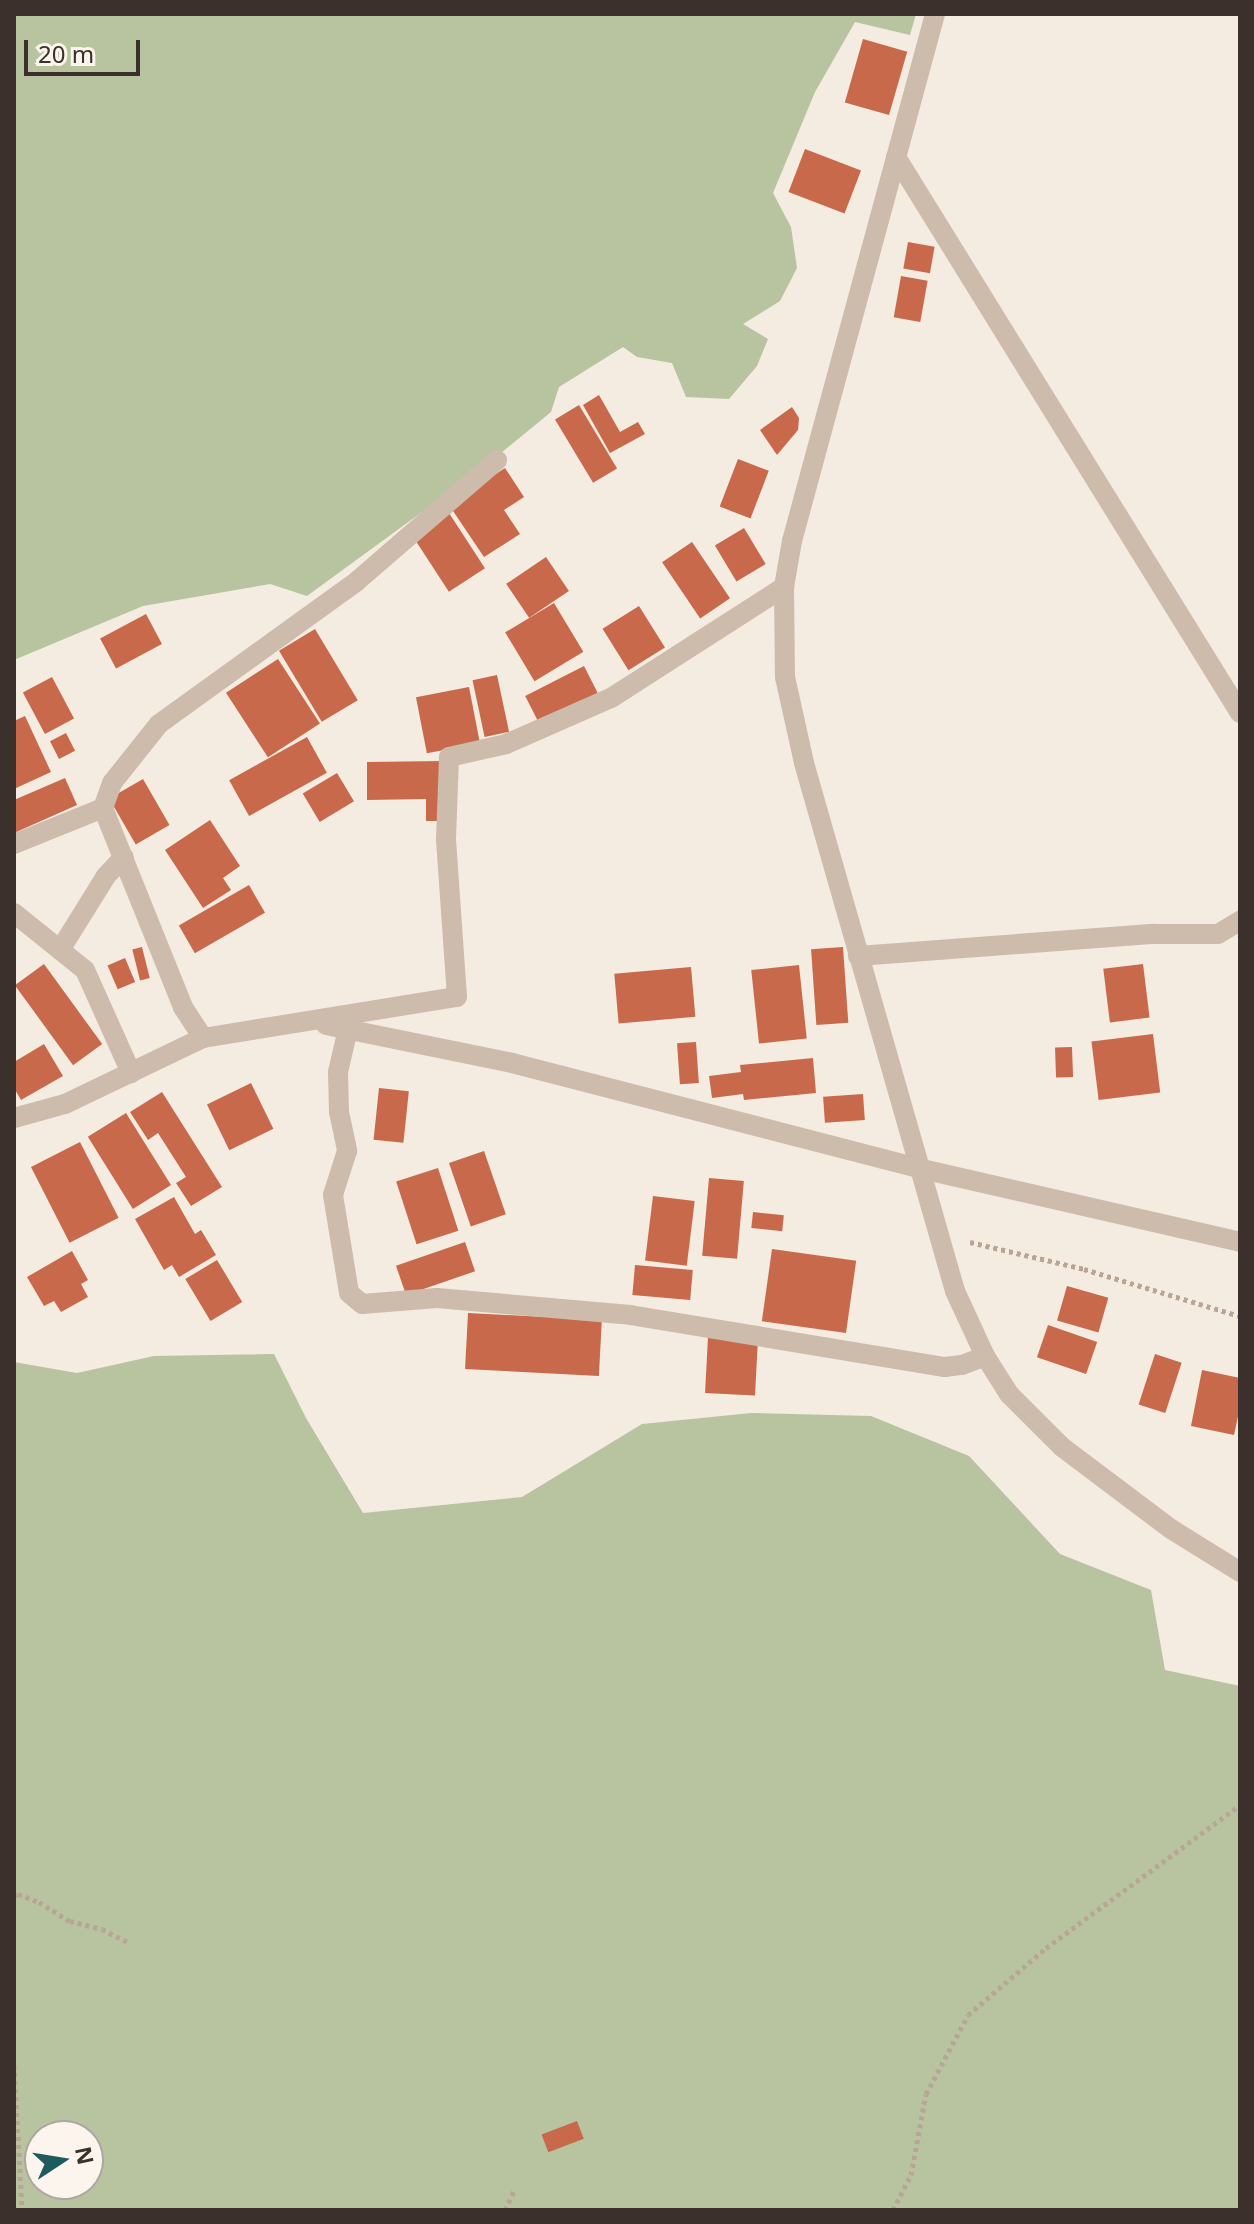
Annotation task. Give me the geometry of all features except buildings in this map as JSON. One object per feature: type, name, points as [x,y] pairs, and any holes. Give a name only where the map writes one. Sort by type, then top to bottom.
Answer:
[{"type":"street","points":[[935,14],[792,541],[784,587],[785,677],[804,763],[938,1234],[955,1291],[985,1356],[1009,1394],[1062,1447],[1171,1529],[1240,1572]]},
{"type":"street","points":[[896,157],[1240,713]]},
{"type":"street","points":[[203,1038],[178,994],[103,808],[112,783],[159,724],[357,581],[497,460]]},
{"type":"street","points":[[14,1118],[65,1104],[203,1038],[457,997],[446,839],[449,757],[506,744],[611,698],[784,587]]},
{"type":"street","points":[[14,844],[103,808]]},
{"type":"street","points":[[60,950],[106,876],[124,857]]},
{"type":"street","points":[[14,913],[85,970],[131,1073]]},
{"type":"street","points":[[858,956],[1154,934],[1218,934],[1240,921]]},
{"type":"street","points":[[312,1022],[512,1063],[922,1169],[1240,1242]]},
{"type":"street","points":[[348,1029],[338,1072],[339,1112],[347,1151],[333,1195],[349,1293],[362,1304],[437,1298],[630,1315],[945,1367],[962,1365],[985,1356]]},
{"type":"path","points":[[938,1234],[1084,1269],[1240,1316]]},
{"type":"path","points":[[893,2210],[911,2175],[926,2094],[968,2015],[1046,1948],[1240,1805]]},
{"type":"path","points":[[14,1896],[18,1894],[39,1902],[70,1921],[102,1929],[129,1943]]},
{"type":"path","points":[[14,2065],[22,2210]]},
{"type":"path","points":[[505,2210],[514,2191]]},
{"type":"green space","points":[[14,14],[916,14],[910,35],[855,22],[815,92],[773,193],[791,227],[797,268],[780,301],[743,324],[768,339],[757,366],[729,399],[686,397],[672,363],[637,357],[623,347],[559,387],[551,412],[485,466],[307,596],[270,584],[143,606],[14,660]]},
{"type":"green space","points":[[274,1354],[306,1418],[363,1513],[522,1497],[642,1424],[751,1413],[871,1416],[969,1456],[1060,1554],[1151,1590],[1165,1670],[1240,1686],[1240,2210],[14,2210],[14,1362],[77,1373],[154,1356]]}]
